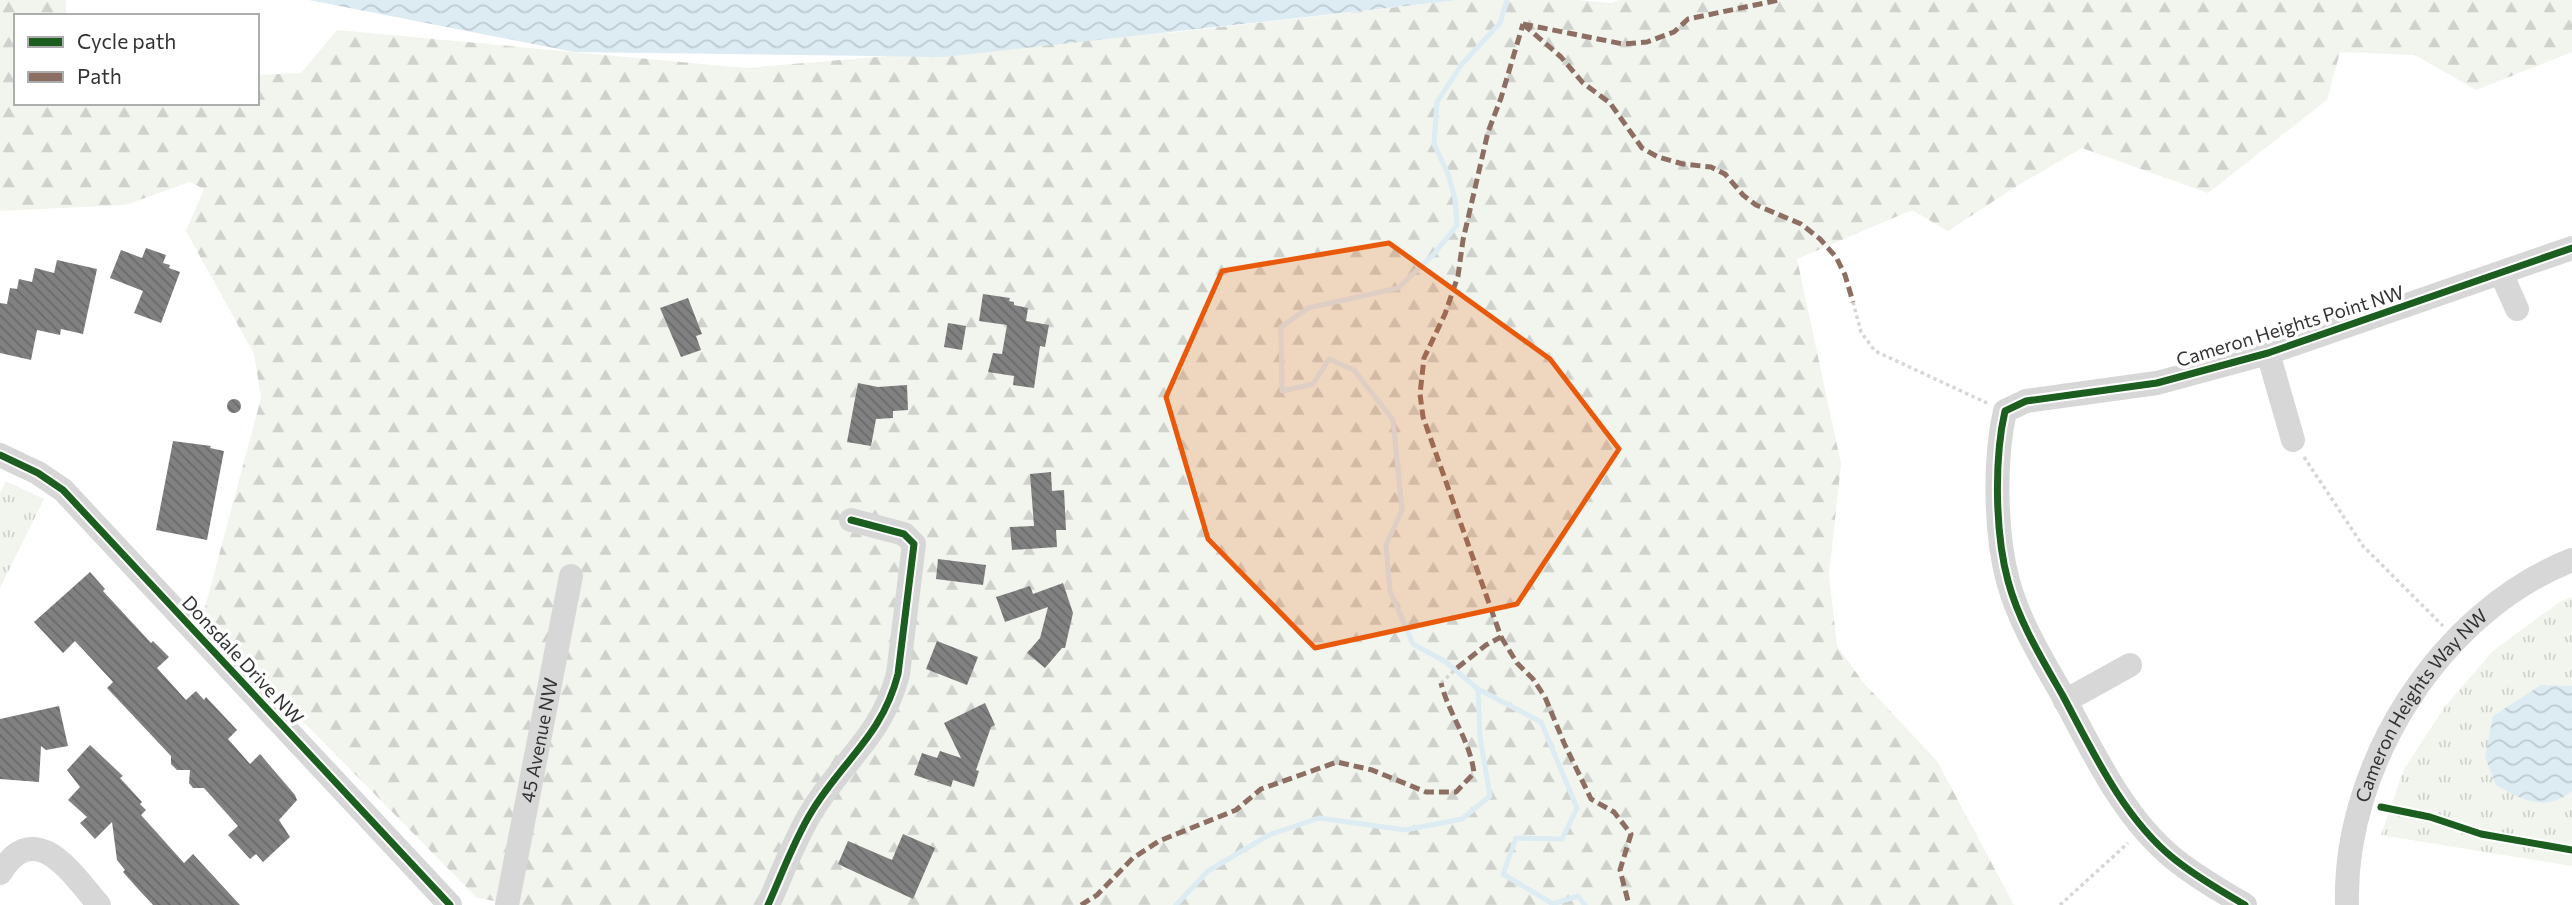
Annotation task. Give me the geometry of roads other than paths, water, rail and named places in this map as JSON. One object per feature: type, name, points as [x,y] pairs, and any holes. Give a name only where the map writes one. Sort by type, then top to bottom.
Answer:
[{"type":"street","name":"Cameron Heights Point NW","points":[[2065,701],[2020,617],[2003,557],[1998,507],[2001,430],[2005,411],[2026,401],[2157,383],[2268,353],[2572,248]]},
{"type":"street","points":[[2501,273],[2517,309]]},
{"type":"street","name":"Cameron Heights Point NW","points":[[2268,353],[2293,440]]},
{"type":"street","name":"Donsdale Drive NW","points":[[0,455],[38,472],[63,490],[450,905]]},
{"type":"street","points":[[768,905],[811,811],[878,724],[895,689],[914,544],[904,534],[850,520]]},
{"type":"street","name":"Cameron Heights Way NW","points":[[2347,905],[2352,844],[2364,798],[2382,751],[2405,704],[2437,660],[2456,640],[2516,589],[2572,560]]},
{"type":"street","name":"45 Avenue NW","points":[[507,905],[571,576]]},
{"type":"street","points":[[2130,665],[2065,701],[2117,791],[2144,828],[2172,858],[2245,905]]},
{"type":"street","points":[[0,873],[18,852],[28,848],[38,849],[57,859],[99,905]]},
{"type":"water","points":[[309,0],[1459,0],[944,57],[574,52]]},
{"type":"water","points":[[2541,685],[2572,686],[2572,791],[2562,798],[2543,803],[2525,799],[2496,785],[2485,757],[2493,716]]},
{"type":"waterway","points":[[1507,0],[1500,23],[1462,64],[1437,102],[1434,144],[1448,174],[1455,199],[1457,225],[1434,254],[1398,288],[1308,308],[1281,327],[1282,391],[1313,384],[1329,359],[1354,370],[1393,420],[1402,510],[1386,545],[1390,591],[1413,644],[1446,662],[1478,689],[1541,722],[1577,808],[1562,839],[1516,838],[1503,874],[1553,904],[1578,896],[1585,905]]},
{"type":"waterway","points":[[1176,905],[1208,871],[1269,835],[1319,818],[1405,830],[1462,819],[1490,796],[1480,737],[1478,689]]}]
